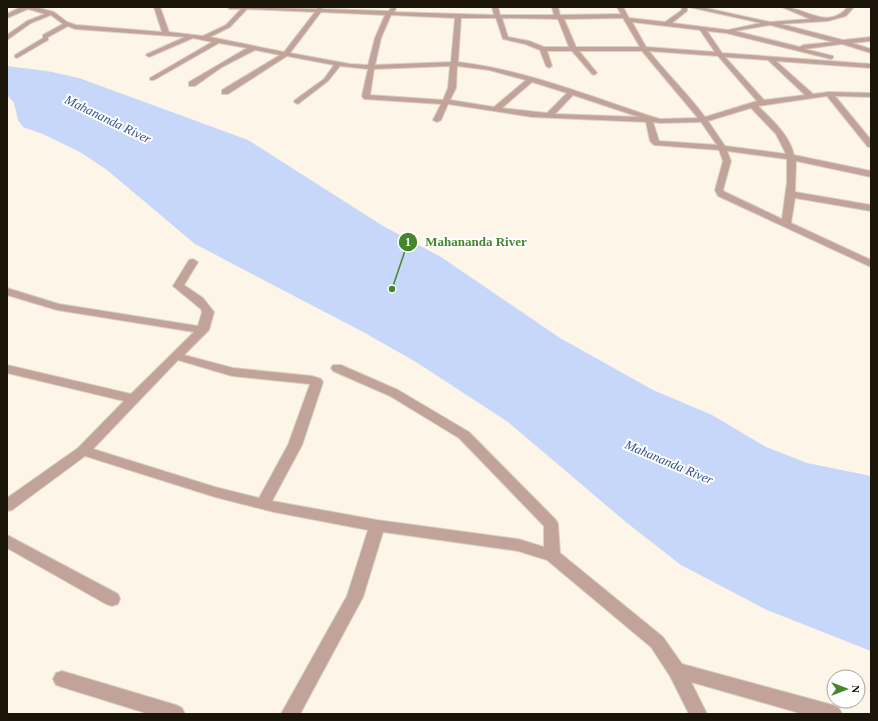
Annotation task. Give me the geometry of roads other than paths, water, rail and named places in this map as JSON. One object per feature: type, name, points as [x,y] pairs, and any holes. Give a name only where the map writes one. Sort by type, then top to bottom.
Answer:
[{"type":"street","points":[[7,16],[28,7],[52,13],[68,24],[82,28],[192,36],[338,64],[372,67],[454,64],[504,71],[660,121],[702,120],[762,102],[829,94],[871,95]]},
{"type":"street","points":[[157,7],[166,33]]},
{"type":"street","points":[[230,7],[320,9],[389,14],[458,16],[627,18],[726,31],[860,65]]},
{"type":"street","points":[[396,7],[389,14],[375,48],[367,97],[447,102],[532,115],[640,120],[650,119]]},
{"type":"street","points":[[495,7],[505,38],[527,42],[543,49],[644,49],[871,66]]},
{"type":"street","points":[[555,7],[558,17],[574,49],[594,74]]},
{"type":"street","points":[[620,7],[644,49],[667,78],[690,102],[720,142],[727,161],[718,190],[721,194],[871,264]]},
{"type":"street","points":[[667,24],[685,10],[684,7]]},
{"type":"street","points":[[692,7],[774,24],[871,51]]},
{"type":"street","points":[[785,7],[819,20]]},
{"type":"street","points":[[726,31],[774,24],[819,20],[844,15],[851,7]]},
{"type":"street","points":[[204,38],[228,26],[245,8]]},
{"type":"street","points":[[225,92],[286,54],[320,9]]},
{"type":"street","points":[[7,38],[27,23],[52,13]]},
{"type":"street","points":[[438,120],[452,88],[458,16]]},
{"type":"street","points":[[17,56],[46,39],[45,36],[68,24]]},
{"type":"street","points":[[702,28],[719,54],[762,102]]},
{"type":"street","points":[[149,55],[192,36]]},
{"type":"street","points":[[797,48],[871,39]]},
{"type":"street","points":[[152,79],[219,40]]},
{"type":"street","points":[[192,84],[220,66],[255,47]]},
{"type":"street","points":[[543,49],[549,66]]},
{"type":"street","points":[[769,58],[811,96]]},
{"type":"street","points":[[298,102],[326,80],[338,64]]},
{"type":"street","points":[[496,109],[530,79]]},
{"type":"street","points":[[550,115],[572,93]]},
{"type":"street","points":[[829,94],[871,145]]},
{"type":"street","points":[[753,105],[782,137],[788,147],[792,170],[786,224]]},
{"type":"street","points":[[650,119],[656,143],[722,148],[790,157],[871,174]]},
{"type":"street","points":[[790,194],[871,208]]},
{"type":"street","points":[[7,506],[83,451],[176,356],[204,330],[208,312],[206,307],[178,286],[193,262]]},
{"type":"street","points":[[7,291],[57,306],[204,330]]},
{"type":"street","points":[[176,356],[232,372],[312,380],[317,382],[295,445],[263,504]]},
{"type":"street","points":[[337,368],[394,393],[464,435],[551,524],[552,556]]},
{"type":"street","points":[[7,369],[134,400]]},
{"type":"street","points":[[83,451],[215,492],[263,504],[377,526],[518,545],[552,556],[584,580],[657,642],[676,670],[698,714]]},
{"type":"street","points":[[290,714],[355,597],[377,526]]},
{"type":"street","points":[[7,541],[112,599]]},
{"type":"street","points":[[676,670],[833,714]]},
{"type":"street","points":[[62,679],[176,714]]},
{"type":"water","points":[[7,66],[47,71],[79,78],[248,140],[383,226],[441,257],[560,338],[653,390],[712,415],[766,447],[807,463],[871,476],[871,651],[767,610],[681,565],[627,523],[508,422],[416,362],[365,333],[195,244],[107,170],[80,152],[43,134],[23,127],[18,120],[14,103],[7,95]]},
{"type":"place","name":"Mahananda River","points":[[392,289]]}]
